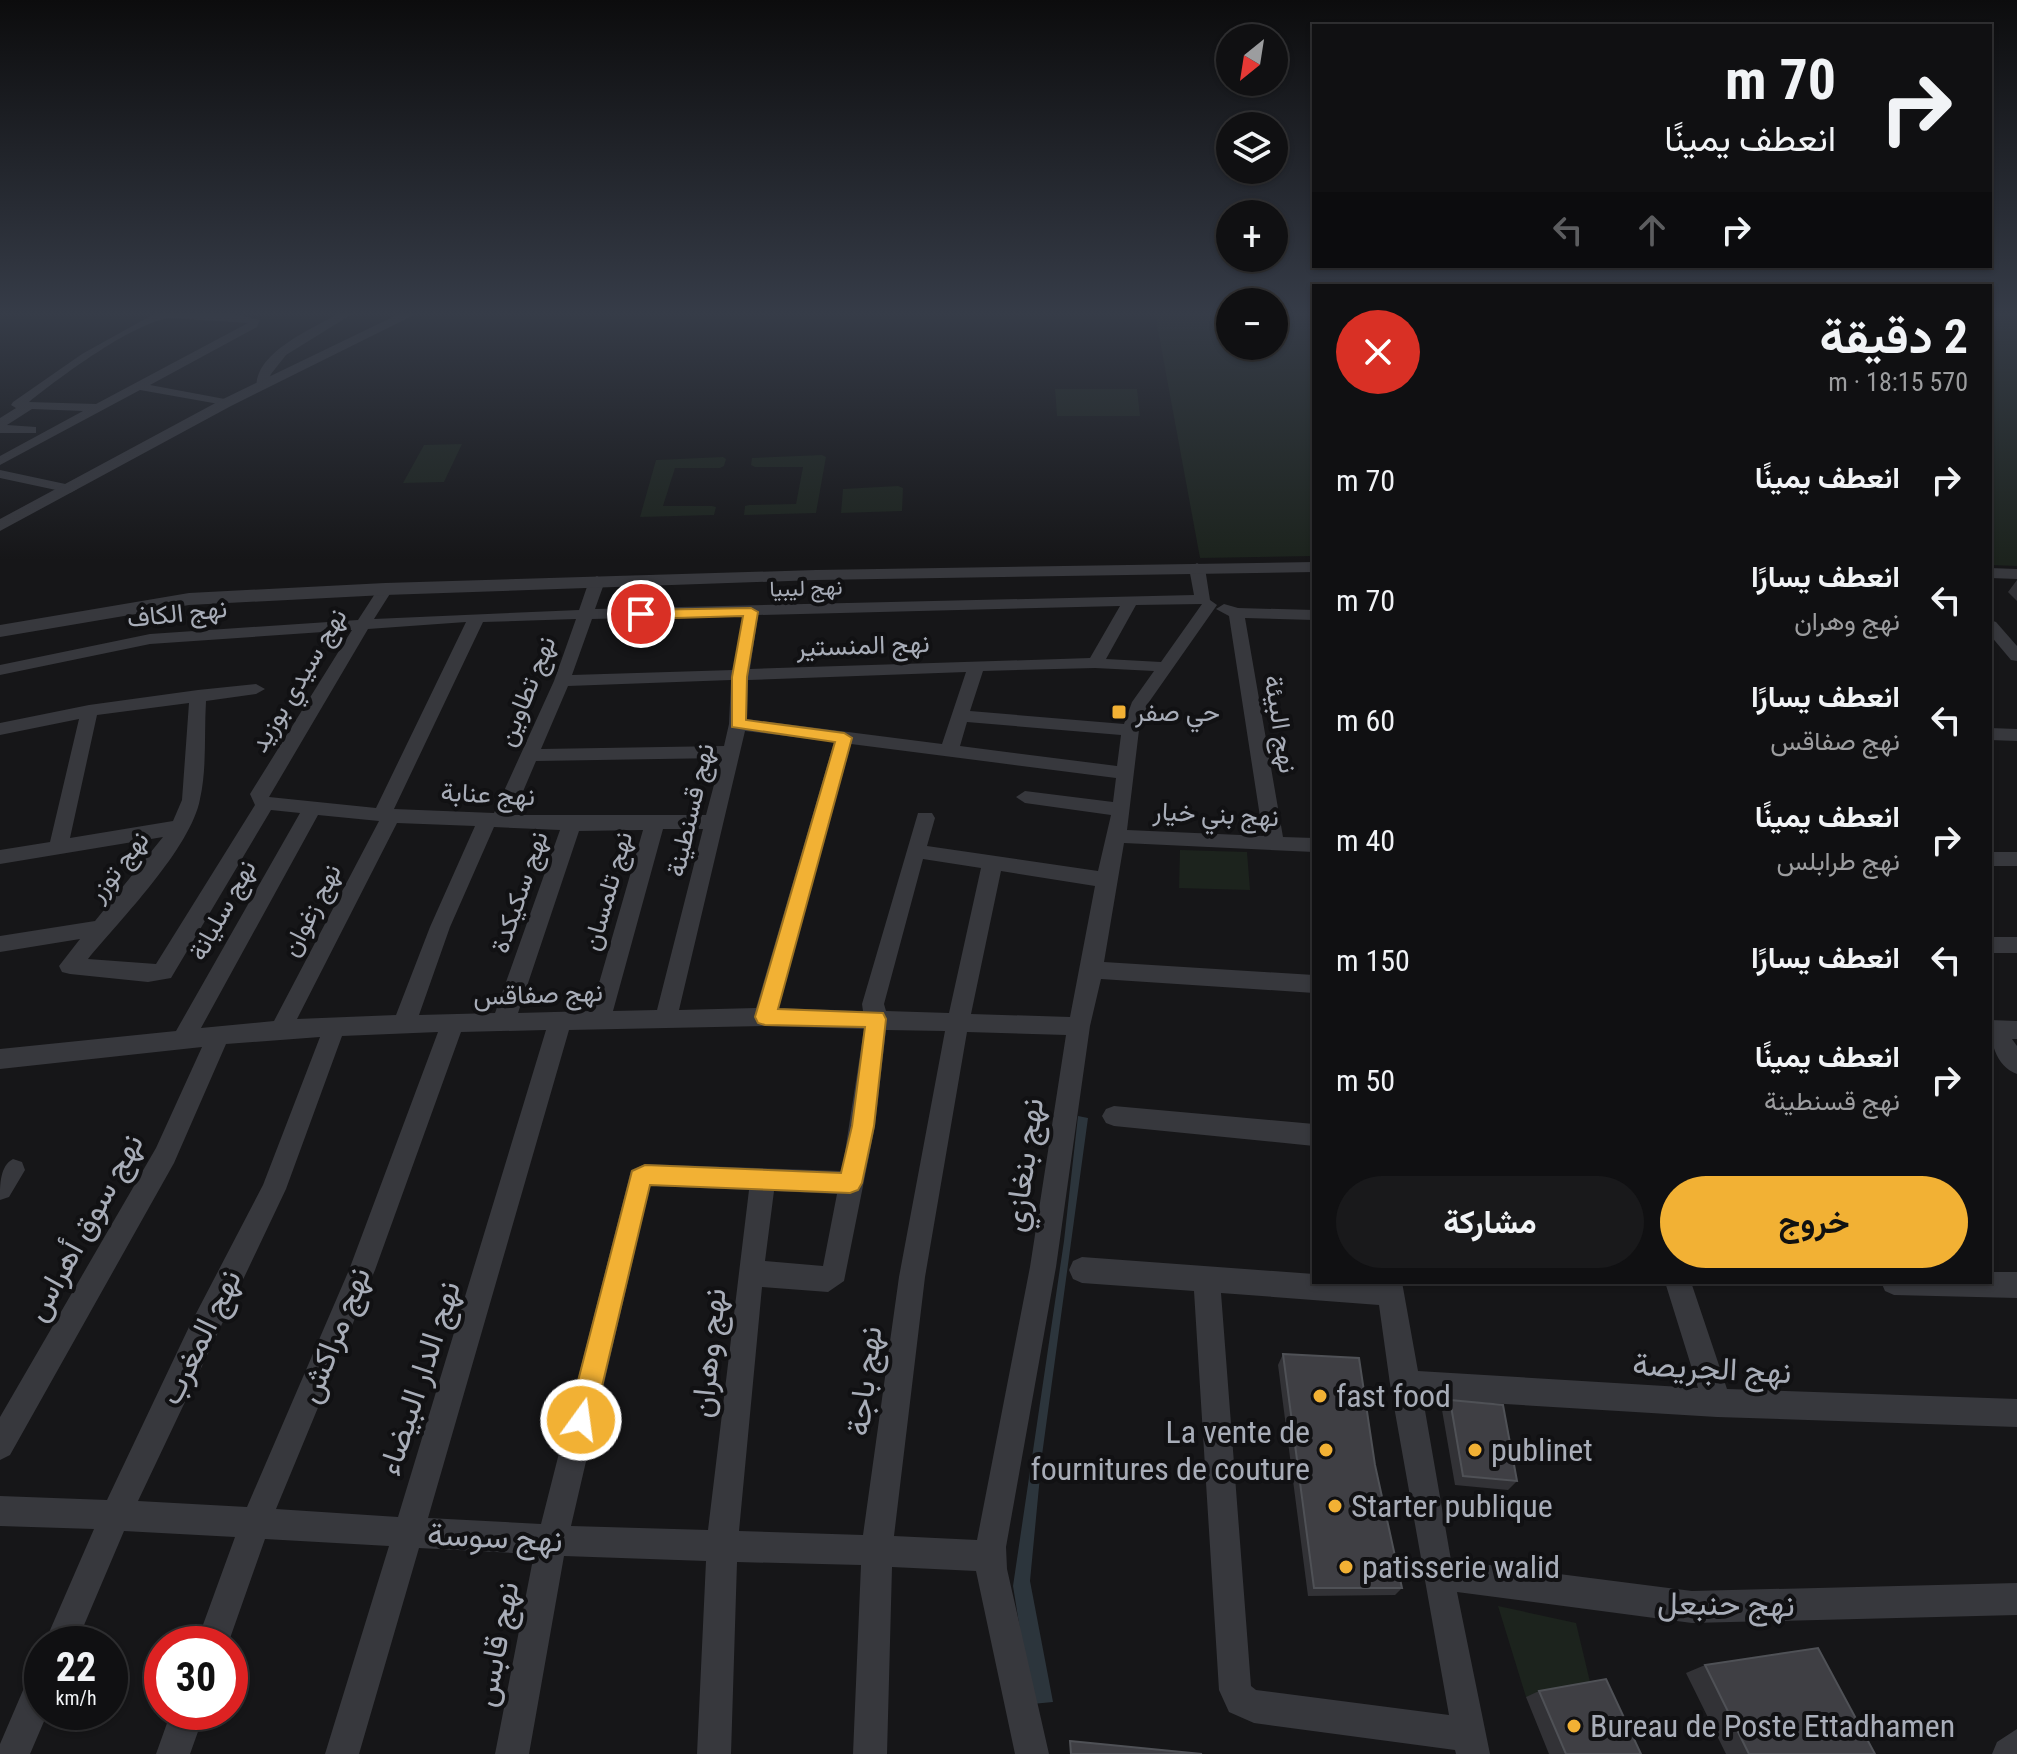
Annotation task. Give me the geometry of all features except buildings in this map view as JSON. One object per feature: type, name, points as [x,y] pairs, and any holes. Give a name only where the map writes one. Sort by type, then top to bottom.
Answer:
[{"type":"street","points":[[30,396],[17,405],[99,408]]},
{"type":"street","points":[[0,461],[121,396]]},
{"type":"street","points":[[189,396],[226,403]]},
{"type":"street","points":[[0,526],[241,396]]},
{"type":"street","points":[[0,426],[27,407]]},
{"type":"street","points":[[0,426],[31,430]]},
{"type":"street","points":[[0,474],[70,489]]},
{"type":"street","points":[[0,631],[189,599],[385,589],[597,581],[1312,567]]},
{"type":"street","points":[[1197,568],[1206,602]]},
{"type":"street","points":[[1992,573],[2017,574]]},
{"type":"street","name":"نهج تطاوين","points":[[404,1024],[440,927],[530,755],[562,681],[597,581]]},
{"type":"street","name":"نهج سيدي بوزيد","points":[[163,972],[263,802],[259,794],[385,589]]},
{"type":"street","points":[[1095,663],[1131,600]]},
{"type":"street","name":"نهج ليبيا","points":[[362,626],[477,617],[1131,600],[1206,602],[1236,613],[1312,615]]},
{"type":"street","name":"نهج بنغازي","points":[[1032,1754],[991,1569],[991,1556],[1043,1267],[1079,1026],[1122,810],[1130,730],[1141,702],[1206,602]]},
{"type":"street","name":"نهج قسنطينة","points":[[666,1017],[738,724],[740,677],[751,612]]},
{"type":"street","name":"نهج البيئة","points":[[1236,613],[1274,843]]},
{"type":"street","name":"نهج زغوان","points":[[281,1029],[387,814],[477,617]]},
{"type":"street","name":"نهج الكاف","points":[[0,670],[150,639],[362,626]]},
{"type":"street","points":[[1992,627],[2017,656]]},
{"type":"street","name":"نهج المنستير","points":[[562,681],[1095,663],[1166,667]]},
{"type":"street","points":[[949,751],[976,667]]},
{"type":"street","points":[[0,729],[89,711],[256,689]]},
{"type":"street","name":"نهج توزر","points":[[163,972],[148,974],[70,966],[152,867],[180,827],[191,800],[198,695]]},
{"type":"street","points":[[59,846],[89,711]]},
{"type":"street","points":[[962,716],[1130,730]]},
{"type":"street","points":[[738,724],[1126,773]]},
{"type":"street","points":[[1992,734],[2017,735]]},
{"type":"street","points":[[765,1017],[844,738]]},
{"type":"street","points":[[530,755],[731,752]]},
{"type":"street","points":[[1025,797],[1122,810]]},
{"type":"street","name":"نهج عنابة","points":[[263,802],[387,814],[572,824],[715,822]]},
{"type":"street","name":"نهج سليانة","points":[[182,1041],[313,807]]},
{"type":"street","name":"نهج وهران","points":[[714,1754],[722,1546],[750,1273],[833,1277],[863,1126],[876,1019],[873,1004],[925,818]]},
{"type":"street","name":"نهج تلمسان","points":[[599,1021],[655,823]]},
{"type":"street","name":"نهج سكيكدة","points":[[503,1023],[572,824]]},
{"type":"street","points":[[0,857],[180,827]]},
{"type":"street","name":"نهج بني خيار","points":[[1117,836],[1312,845]]},
{"type":"street","points":[[915,851],[1106,880]]},
{"type":"street","points":[[1992,859],[2017,859]]},
{"type":"street","name":"نهج باجة","points":[[870,1754],[878,1549],[914,1250],[956,1021],[993,861]]},
{"type":"street","points":[[0,944],[102,928]]},
{"type":"street","points":[[1992,945],[2017,945]]},
{"type":"street","points":[[1092,970],[1312,984]]},
{"type":"street","name":"نهج صفاقس","points":[[0,1059],[281,1029],[404,1024],[765,1017],[1079,1026]]},
{"type":"street","name":"نهج الدار البيضاء","points":[[342,1754],[406,1533],[515,1188],[560,1022]]},
{"type":"street","name":"نهج مراكش","points":[[218,1626],[256,1521],[362,1270],[452,1025]]},
{"type":"street","name":"نهج المغرب","points":[[68,1626],[199,1337],[274,1189],[334,1028]]},
{"type":"street","points":[[1992,1029],[2017,1029]]},
{"type":"street","points":[[1992,1030],[2017,1064]]},
{"type":"street","name":"نهج سوق أهراس","points":[[0,1445],[165,1155],[218,1037]]},
{"type":"street","points":[[1114,1116],[1312,1135]]},
{"type":"street","name":"نهج قابس","points":[[512,1754],[552,1540],[642,1176],[763,1180]]},
{"type":"street","points":[[750,1273],[763,1180],[850,1183]]},
{"type":"street","points":[[1082,1270],[1207,1280],[1390,1287],[1404,1384],[1471,1745],[1254,1706],[1241,1700],[1235,1690],[1207,1280]]},
{"type":"street","points":[[1679,1284],[1717,1403]]},
{"type":"street","points":[[1976,1284],[2017,1285]]},
{"type":"street","name":"نهج الجريصة","points":[[1404,1384],[1717,1403],[2017,1413]]},
{"type":"street","name":"نهج سوسة","points":[[0,1511],[256,1521],[552,1540],[878,1549],[991,1556]]},
{"type":"street","name":"نهج حنبعل","points":[[1438,1574],[1692,1607],[2017,1599]]},
{"type":"street","points":[[13,1754],[24,1728]]},
{"type":"street","points":[[173,1754],[182,1730]]},
{"type":"street","points":[[2009,1754],[2017,1746]]},
{"type":"shaded area","points":[[1056,396],[1138,396],[1140,416],[1057,416]]},
{"type":"shaded area","points":[[1170,396],[1312,396],[1312,556],[1200,558]]},
{"type":"shaded area","points":[[1992,396],[2017,396],[2017,566],[1992,565]]},
{"type":"shaded area","points":[[462,444],[444,482],[403,483],[424,445]]},
{"type":"shaded area","points":[[826,457],[816,513],[744,515],[745,506],[749,505],[796,504],[803,467],[755,467],[751,465],[752,458]]},
{"type":"shaded area","points":[[726,459],[720,468],[675,468],[663,506],[712,506],[716,507],[714,515],[640,517],[656,460]]},
{"type":"shaded area","points":[[903,488],[902,511],[841,513],[843,489]]},
{"type":"shaded area","points":[[1180,850],[1247,852],[1250,890],[1179,888]]},
{"type":"shaded area","points":[[1078,1116],[1088,1118],[1042,1455],[1030,1581],[1053,1702],[1032,1704],[1013,1586],[1064,1241]]},
{"type":"shaded area","points":[[1498,1606],[1576,1623],[1591,1686],[1526,1697]]},
{"type":"place","name":"حي صفر","points":[[1119,712]]},
{"type":"place","name":"fast food","points":[[1320,1396]]},
{"type":"place","name":"La vente de fournitures de couture","points":[[1326,1450]]},
{"type":"place","name":"publinet","points":[[1475,1450]]},
{"type":"place","name":"Starter publique","points":[[1335,1506]]},
{"type":"place","name":"patisserie walid","points":[[1346,1567]]},
{"type":"place","name":"Bureau de Poste Ettadhamen","points":[[1574,1726]]},
{"type":"route","points":[[581,1420],[640,1178],[645,1175],[850,1183],[863,1126],[876,1019],[765,1017],[844,738],[738,724],[740,677],[751,612],[641,614]]}]
